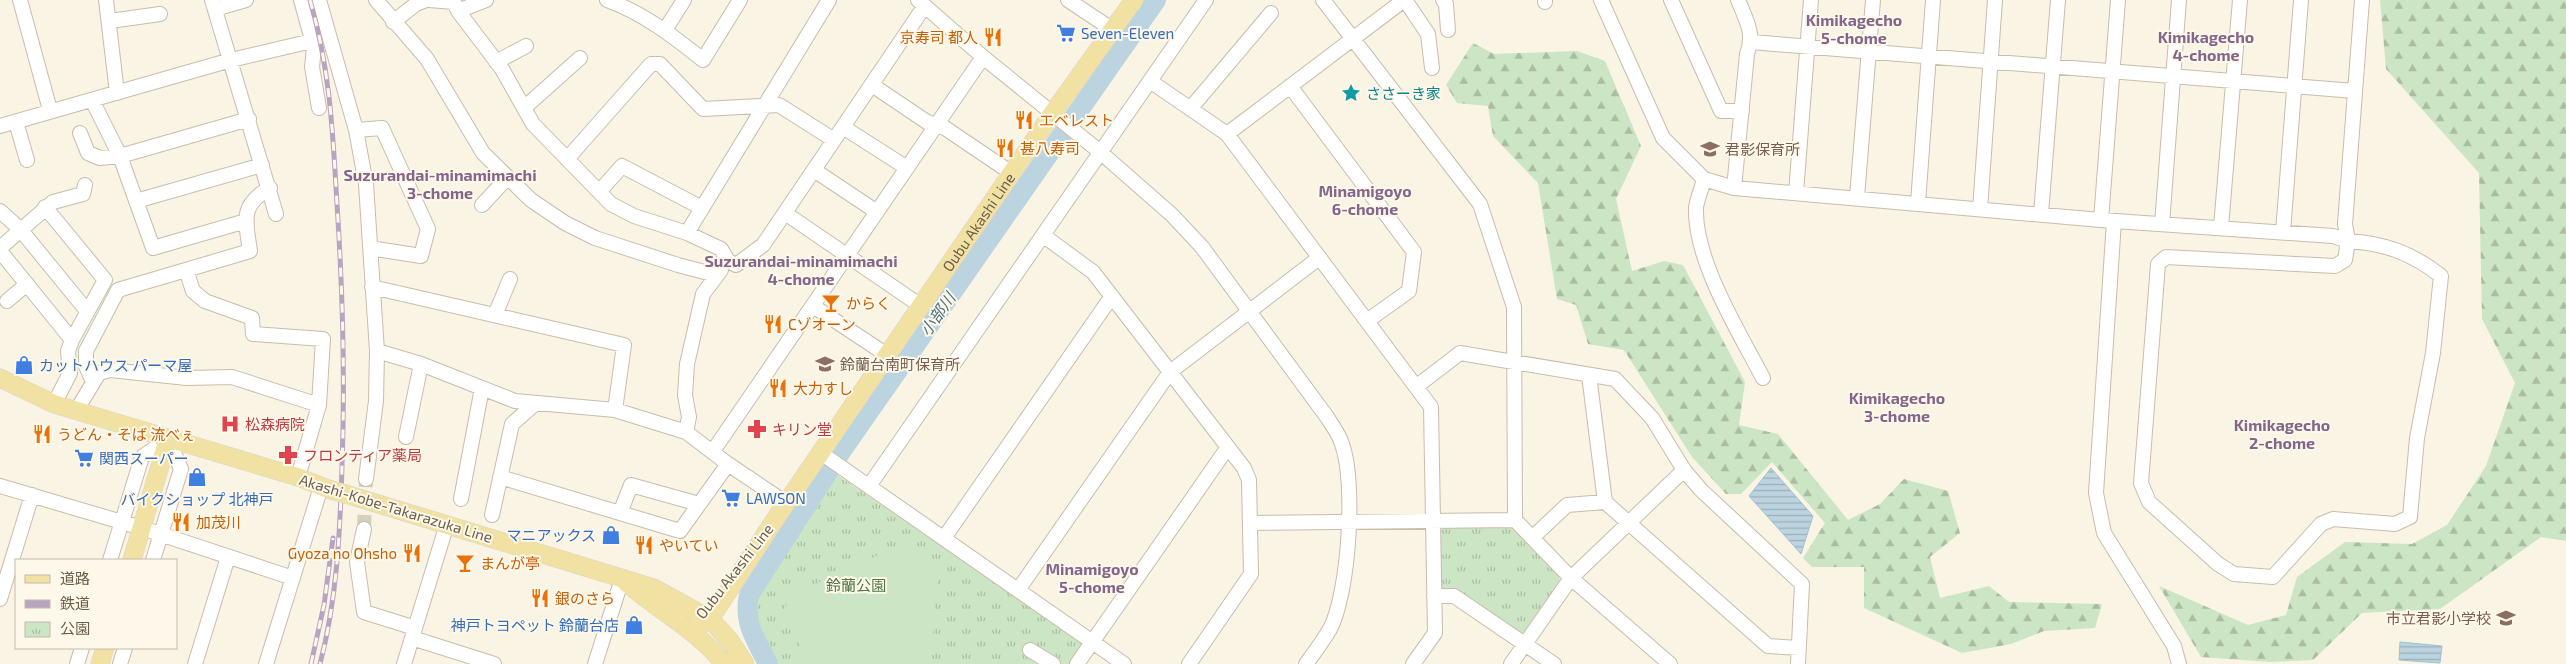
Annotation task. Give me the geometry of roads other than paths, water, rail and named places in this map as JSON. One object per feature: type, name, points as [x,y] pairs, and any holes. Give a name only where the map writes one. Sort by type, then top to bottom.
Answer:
[{"type":"main road","name":"Oubu Akashi Line","points":[[690,630],[705,615],[823,455],[921,306],[1013,174],[1057,118],[1134,0]]},
{"type":"main road","name":"Akashi-Kobe-Takarazuka Line","points":[[0,378],[54,404],[298,477],[324,488],[654,588],[705,615],[732,642],[745,664]]},
{"type":"main road","points":[[132,559],[168,439]]},
{"type":"main road","name":"Akashi-Kobe-Takarazuka Line","points":[[622,579],[645,599],[690,630],[714,650],[724,664]]},
{"type":"main road","points":[[100,664],[105,649]]},
{"type":"street","points":[[20,0],[50,110]]},
{"type":"street","points":[[106,0],[110,21],[117,93]]},
{"type":"street","points":[[246,0],[214,5],[270,188],[276,214]]},
{"type":"street","points":[[300,0],[312,41],[312,67],[318,108]]},
{"type":"street","points":[[320,0],[356,130],[366,184],[377,351],[376,401],[366,479]]},
{"type":"street","points":[[376,0],[393,22],[427,59],[483,153],[531,200],[565,223],[595,238],[678,266],[716,275]]},
{"type":"street","points":[[393,22],[416,4],[427,0],[455,5],[486,0]]},
{"type":"street","points":[[608,0],[626,3],[665,30],[702,60],[740,0]]},
{"type":"street","points":[[665,30],[684,0]]},
{"type":"street","points":[[687,233],[829,0]]},
{"type":"street","points":[[1068,0],[1113,30]]},
{"type":"street","points":[[869,486],[1044,236],[1099,151],[1206,0]]},
{"type":"street","points":[[1323,0],[1480,204],[1514,307],[1515,520],[1571,578],[1670,664]]},
{"type":"street","points":[[1227,134],[1352,38],[1405,0],[1428,34],[1432,68]]},
{"type":"street","points":[[1443,0],[1446,4],[1448,30]]},
{"type":"street","points":[[1601,0],[1663,138],[1704,179],[1734,188],[2107,221],[2221,227],[2333,236],[2348,241],[2375,243],[2402,252],[2441,276],[2433,353],[2417,438],[2410,517],[2396,524],[2333,519],[2321,524],[2273,576],[2234,574],[2218,564],[2149,502],[2140,482],[2158,264],[2166,257],[2335,266],[2345,260],[2348,241],[2345,224],[2362,0]]},
{"type":"street","points":[[1671,0],[1721,111],[1742,111]]},
{"type":"street","points":[[1734,188],[1747,54],[1751,42],[1751,30],[1738,0]]},
{"type":"street","points":[[1796,193],[1811,0]]},
{"type":"street","points":[[1857,198],[1872,0]]},
{"type":"street","points":[[1918,203],[1933,0]]},
{"type":"street","points":[[1980,209],[1995,0]]},
{"type":"street","points":[[2041,214],[2058,0]]},
{"type":"street","points":[[2118,0],[2112,73],[2096,493],[2104,533],[2174,646],[2179,664]]},
{"type":"street","points":[[2162,224],[2179,0]]},
{"type":"street","points":[[2221,227],[2240,0]]},
{"type":"street","points":[[2283,232],[2301,0]]},
{"type":"street","points":[[455,5],[496,62],[533,124],[611,204],[634,216],[687,233],[721,249],[728,262],[736,265],[763,245],[872,85],[921,4],[983,58],[1099,151],[1172,215],[1202,247],[1327,417],[1342,443],[1347,473],[1349,522],[1343,593],[1330,628],[1306,664]]},
{"type":"street","points":[[110,21],[160,14]]},
{"type":"street","points":[[1190,109],[1271,14]]},
{"type":"street","points":[[0,126],[50,110],[92,100],[231,60],[312,41]]},
{"type":"street","points":[[1751,42],[1868,53],[1990,61],[2112,73],[2355,91]]},
{"type":"street","points":[[496,62],[526,46]]},
{"type":"street","points":[[524,108],[580,58]]},
{"type":"street","points":[[713,451],[983,58]]},
{"type":"street","points":[[567,160],[651,64],[660,64],[703,110],[779,105],[834,140]]},
{"type":"street","points":[[1150,81],[1227,134],[1431,407],[1435,633],[1413,664]]},
{"type":"street","points":[[872,85],[927,122],[945,128],[1013,174]]},
{"type":"street","points":[[1290,86],[1414,252],[1409,291],[1367,321]]},
{"type":"street","points":[[92,100],[120,156],[153,248],[246,221]]},
{"type":"street","points":[[80,133],[88,153],[100,158],[120,156],[248,119]]},
{"type":"street","points":[[16,122],[27,160]]},
{"type":"street","points":[[843,127],[907,168]]},
{"type":"street","points":[[356,130],[382,128],[428,229],[420,256],[370,248]]},
{"type":"street","points":[[136,201],[262,165]]},
{"type":"street","points":[[599,192],[622,166],[702,208]]},
{"type":"street","points":[[814,170],[877,212]]},
{"type":"street","points":[[482,205],[508,177]]},
{"type":"street","points":[[1704,179],[1696,207],[1700,246],[1730,316],[1763,378]]},
{"type":"street","points":[[72,340],[0,250],[45,207],[53,202],[83,194],[85,186]]},
{"type":"street","points":[[93,382],[86,366],[86,351],[118,290],[250,251],[246,221],[248,207],[256,196],[270,188]]},
{"type":"street","points":[[45,207],[105,280],[72,340],[68,351],[70,373],[54,404]]},
{"type":"street","points":[[0,211],[20,229],[87,311]]},
{"type":"street","points":[[785,213],[921,306]]},
{"type":"street","points":[[1044,236],[1094,272],[1244,468],[1249,480],[1251,574],[1189,664]]},
{"type":"street","points":[[1018,590],[1170,372],[1319,258]]},
{"type":"street","points":[[686,432],[689,417],[685,395],[687,364],[702,294],[728,262]]},
{"type":"street","points":[[186,270],[193,291],[205,301],[252,318],[253,334],[323,339],[319,405],[298,477]]},
{"type":"street","points":[[495,315],[510,279]]},
{"type":"street","points":[[6,302],[26,284]]},
{"type":"street","points":[[372,287],[624,345],[615,410]]},
{"type":"street","points":[[944,538],[1112,296]]},
{"type":"street","points":[[814,306],[887,356]]},
{"type":"street","points":[[377,351],[421,364],[515,401],[615,410],[686,432],[728,464],[786,503]]},
{"type":"street","points":[[1417,386],[1460,353],[1615,379],[1652,418],[1684,470],[1701,490],[1802,584],[1798,664]]},
{"type":"street","points":[[406,437],[421,364]]},
{"type":"street","points":[[76,411],[99,373],[110,370],[187,378],[232,377],[319,405]]},
{"type":"street","points":[[1589,375],[1605,502],[1768,646],[1799,648]]},
{"type":"street","points":[[461,499],[482,388]]},
{"type":"street","points":[[492,515],[512,424],[536,403]]},
{"type":"street","points":[[110,559],[142,457],[168,439],[181,469],[153,559]]},
{"type":"street","points":[[1076,664],[1228,447]]},
{"type":"street","points":[[823,455],[1124,664]]},
{"type":"street","points":[[500,477],[680,531],[728,464]]},
{"type":"street","points":[[1511,664],[1571,578],[1684,470]]},
{"type":"street","points":[[620,513],[631,485],[699,504]]},
{"type":"street","points":[[0,486],[142,528],[293,578]]},
{"type":"street","points":[[266,664],[324,488]]},
{"type":"street","points":[[0,599],[32,495]]},
{"type":"street","points":[[1532,538],[1567,505],[1605,502]]},
{"type":"street","points":[[1250,524],[1515,520]]},
{"type":"street","points":[[404,664],[447,524]]},
{"type":"street","points":[[364,529],[356,562],[364,612],[494,664]]},
{"type":"street","points":[[195,664],[228,557]]},
{"type":"street","points":[[596,664],[622,579]]},
{"type":"street","points":[[1434,596],[1454,596],[1554,664]]},
{"type":"street","points":[[77,664],[82,649]]},
{"type":"street","points":[[120,664],[125,649]]},
{"type":"street","points":[[1030,650],[1053,664]]},
{"type":"water","points":[[1771,468],[1813,516],[1801,554],[1749,496]]},
{"type":"water","points":[[2400,642],[2442,646],[2440,663],[2399,660]]},
{"type":"waterway","name":"小部川","points":[[768,664],[749,623],[749,595],[840,453],[1156,0]]},
{"type":"tunnel","points":[[364,529],[366,479]]},
{"type":"railway","points":[[310,0],[323,56],[330,110],[340,251],[343,343],[343,435],[339,541],[334,590],[320,664]]},
{"type":"railway","points":[[311,664],[324,605],[333,538]]},
{"type":"place","name":"Seven-Eleven","points":[[1066,33]]},
{"type":"place","name":"京寿司 都人","points":[[993,37]]},
{"type":"place","name":"ささーき家","points":[[1351,93]]},
{"type":"place","name":"エベレスト","points":[[1024,120]]},
{"type":"place","name":"甚八寿司","points":[[1005,148]]},
{"type":"place","name":"君影保育所","points":[[1710,149]]},
{"type":"place","name":"からく","points":[[831,303]]},
{"type":"place","name":"Cゾオーン","points":[[773,324]]},
{"type":"place","name":"鈴蘭台南町保育所","points":[[825,364]]},
{"type":"place","name":"カットハウス パーマ屋","points":[[24,365]]},
{"type":"place","name":"大力すし","points":[[778,388]]},
{"type":"place","name":"松森病院","points":[[230,424]]},
{"type":"place","name":"キリン堂","points":[[757,429]]},
{"type":"place","name":"うどん・そば 流べぇ","points":[[42,434]]},
{"type":"place","name":"フロンティア薬局","points":[[288,455]]},
{"type":"place","name":"関西スーパー","points":[[84,458]]},
{"type":"place","name":"バイクショップ 北神戸","points":[[197,477]]},
{"type":"place","name":"LAWSON","points":[[731,498]]},
{"type":"place","name":"加茂川","points":[[181,522]]},
{"type":"place","name":"マニアックス","points":[[611,535]]},
{"type":"place","name":"やいてい","points":[[644,545]]},
{"type":"place","name":"Gyoza no Ohsho","points":[[412,553]]},
{"type":"place","name":"まんが亭","points":[[465,563]]},
{"type":"place","name":"銀のさら","points":[[540,598]]},
{"type":"place","name":"市立君影小学校","points":[[2506,618]]},
{"type":"place","name":"神戸トヨペット 鈴蘭台店","points":[[634,625]]},
{"type":"district","name":"Kimikagecho 5-chome","points":[[1854,28]]},
{"type":"district","name":"Kimikagecho 4-chome","points":[[2206,45]]},
{"type":"district","name":"Suzurandai-minamimachi 3-chome","points":[[440,183]]},
{"type":"district","name":"Minamigoyo 6-chome","points":[[1365,199]]},
{"type":"district","name":"Suzurandai-minamimachi 4-chome","points":[[801,269]]},
{"type":"district","name":"Kimikagecho 3-chome","points":[[1897,406]]},
{"type":"district","name":"Kimikagecho 2-chome","points":[[2282,433]]},
{"type":"district","name":"Minamigoyo 5-chome","points":[[1092,577]]},
{"type":"park label","name":"鈴蘭公園","points":[[856,585]]}]
